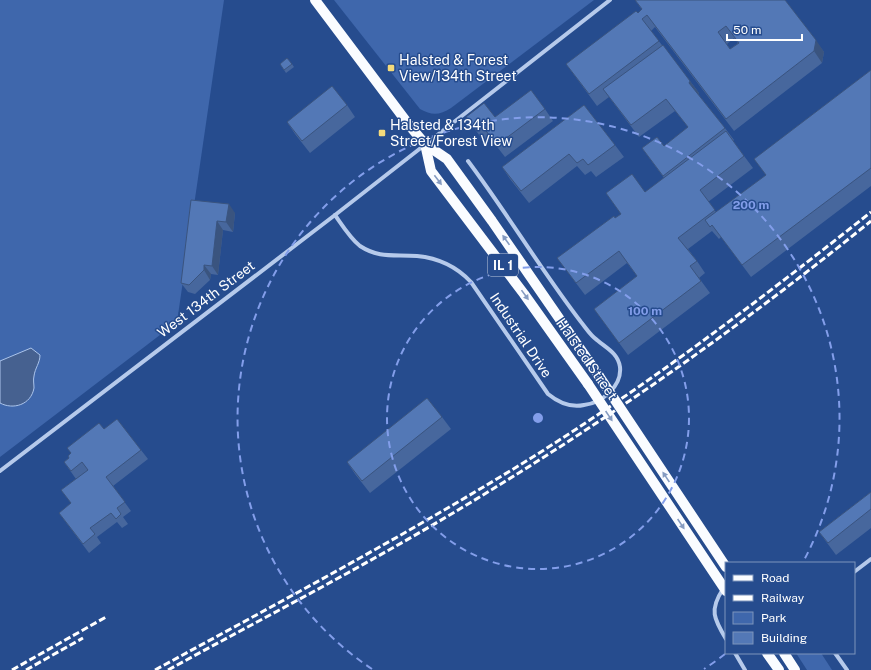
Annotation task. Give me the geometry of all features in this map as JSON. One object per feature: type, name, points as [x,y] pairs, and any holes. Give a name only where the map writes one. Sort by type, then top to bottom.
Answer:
[{"type":"main road","name":"Halsted Street","points":[[315,0],[425,144],[447,159],[497,227],[725,566]]},
{"type":"main road","name":"Halsted Street","points":[[425,144],[431,171],[524,294],[588,384],[725,590]]},
{"type":"main road","points":[[768,654],[779,670]]},
{"type":"main road","points":[[785,654],[795,670]]},
{"type":"street","name":"West 134th Street","points":[[0,471],[334,215],[610,0]]},
{"type":"street","name":"Industrial Drive","points":[[334,215],[359,245],[373,253],[391,257],[416,256],[431,258],[452,266],[463,273],[471,282],[541,384],[557,402],[566,405],[580,406],[590,404],[601,399],[611,391],[617,383],[620,368],[613,352],[597,340],[578,319],[502,206],[468,160]]},
{"type":"street","points":[[855,571],[871,559]]},
{"type":"street","points":[[725,588],[716,601],[714,617],[725,637]]},
{"type":"street","points":[[736,654],[745,670]]},
{"type":"street","points":[[835,654],[847,670]]},
{"type":"green space","points":[[0,0],[224,0],[177,322],[0,457]]},
{"type":"green space","points":[[334,0],[594,0],[451,108],[440,113],[432,114],[420,109]]},
{"type":"green space","points":[[797,654],[822,654],[832,670],[807,670]]},
{"type":"shaded area","points":[[31,348],[40,355],[35,373],[32,394],[25,402],[16,406],[0,403],[0,361]]},
{"type":"building","points":[[635,0],[785,0],[816,40],[814,51],[726,119],[647,15],[642,19],[659,41],[589,94],[566,64],[636,11],[638,13],[642,9]],"holes":[[[726,26],[739,43],[730,49],[718,32]]]},
{"type":"building","points":[[663,45],[690,81],[689,83],[725,128],[663,176],[642,148],[657,137],[664,146],[688,127],[666,99],[631,125],[603,89]]},
{"type":"building","points":[[287,58],[292,64],[284,70],[280,64]]},
{"type":"building","points":[[871,70],[871,168],[742,265],[712,225],[710,227],[705,220],[766,175],[754,159]]},
{"type":"building","points":[[332,86],[347,105],[302,141],[287,122]]},
{"type":"building","points":[[531,90],[545,109],[497,145],[483,127],[477,131],[466,117],[484,103],[495,117]]},
{"type":"building","points":[[584,105],[615,145],[588,165],[583,159],[577,163],[569,154],[521,191],[502,167]]},
{"type":"building","points":[[726,131],[744,156],[700,190],[715,210],[678,238],[697,261],[690,266],[701,281],[619,343],[594,309],[637,276],[619,251],[576,283],[557,258],[614,216],[615,218],[621,214],[606,193],[632,174],[645,192]]},
{"type":"building","points":[[191,200],[229,204],[226,222],[217,221],[212,266],[204,265],[204,270],[189,285],[181,283]]},
{"type":"building","points":[[427,398],[442,417],[362,481],[347,462]]},
{"type":"building","points":[[117,419],[141,450],[106,477],[125,502],[117,508],[121,514],[116,519],[111,513],[90,528],[95,534],[83,544],[59,513],[71,503],[61,490],[88,470],[82,462],[71,471],[64,462],[69,458],[68,456],[71,453],[67,448],[99,423],[104,429]]},
{"type":"building","points":[[871,492],[871,509],[828,543],[819,532]]},
{"type":"railway","points":[[155,670],[389,541],[528,460],[617,402],[703,341],[871,212]]},
{"type":"railway","points":[[168,670],[411,537],[541,459],[686,362],[779,293],[871,221]]},
{"type":"railway","points":[[12,670],[106,617]]},
{"type":"railway","points":[[26,670],[83,638]]},
{"type":"place","name":"Halsted & Forest View/134th Street","points":[[391,68]]},
{"type":"place","name":"Halsted & 134th Street/Forest View","points":[[382,133]]}]
